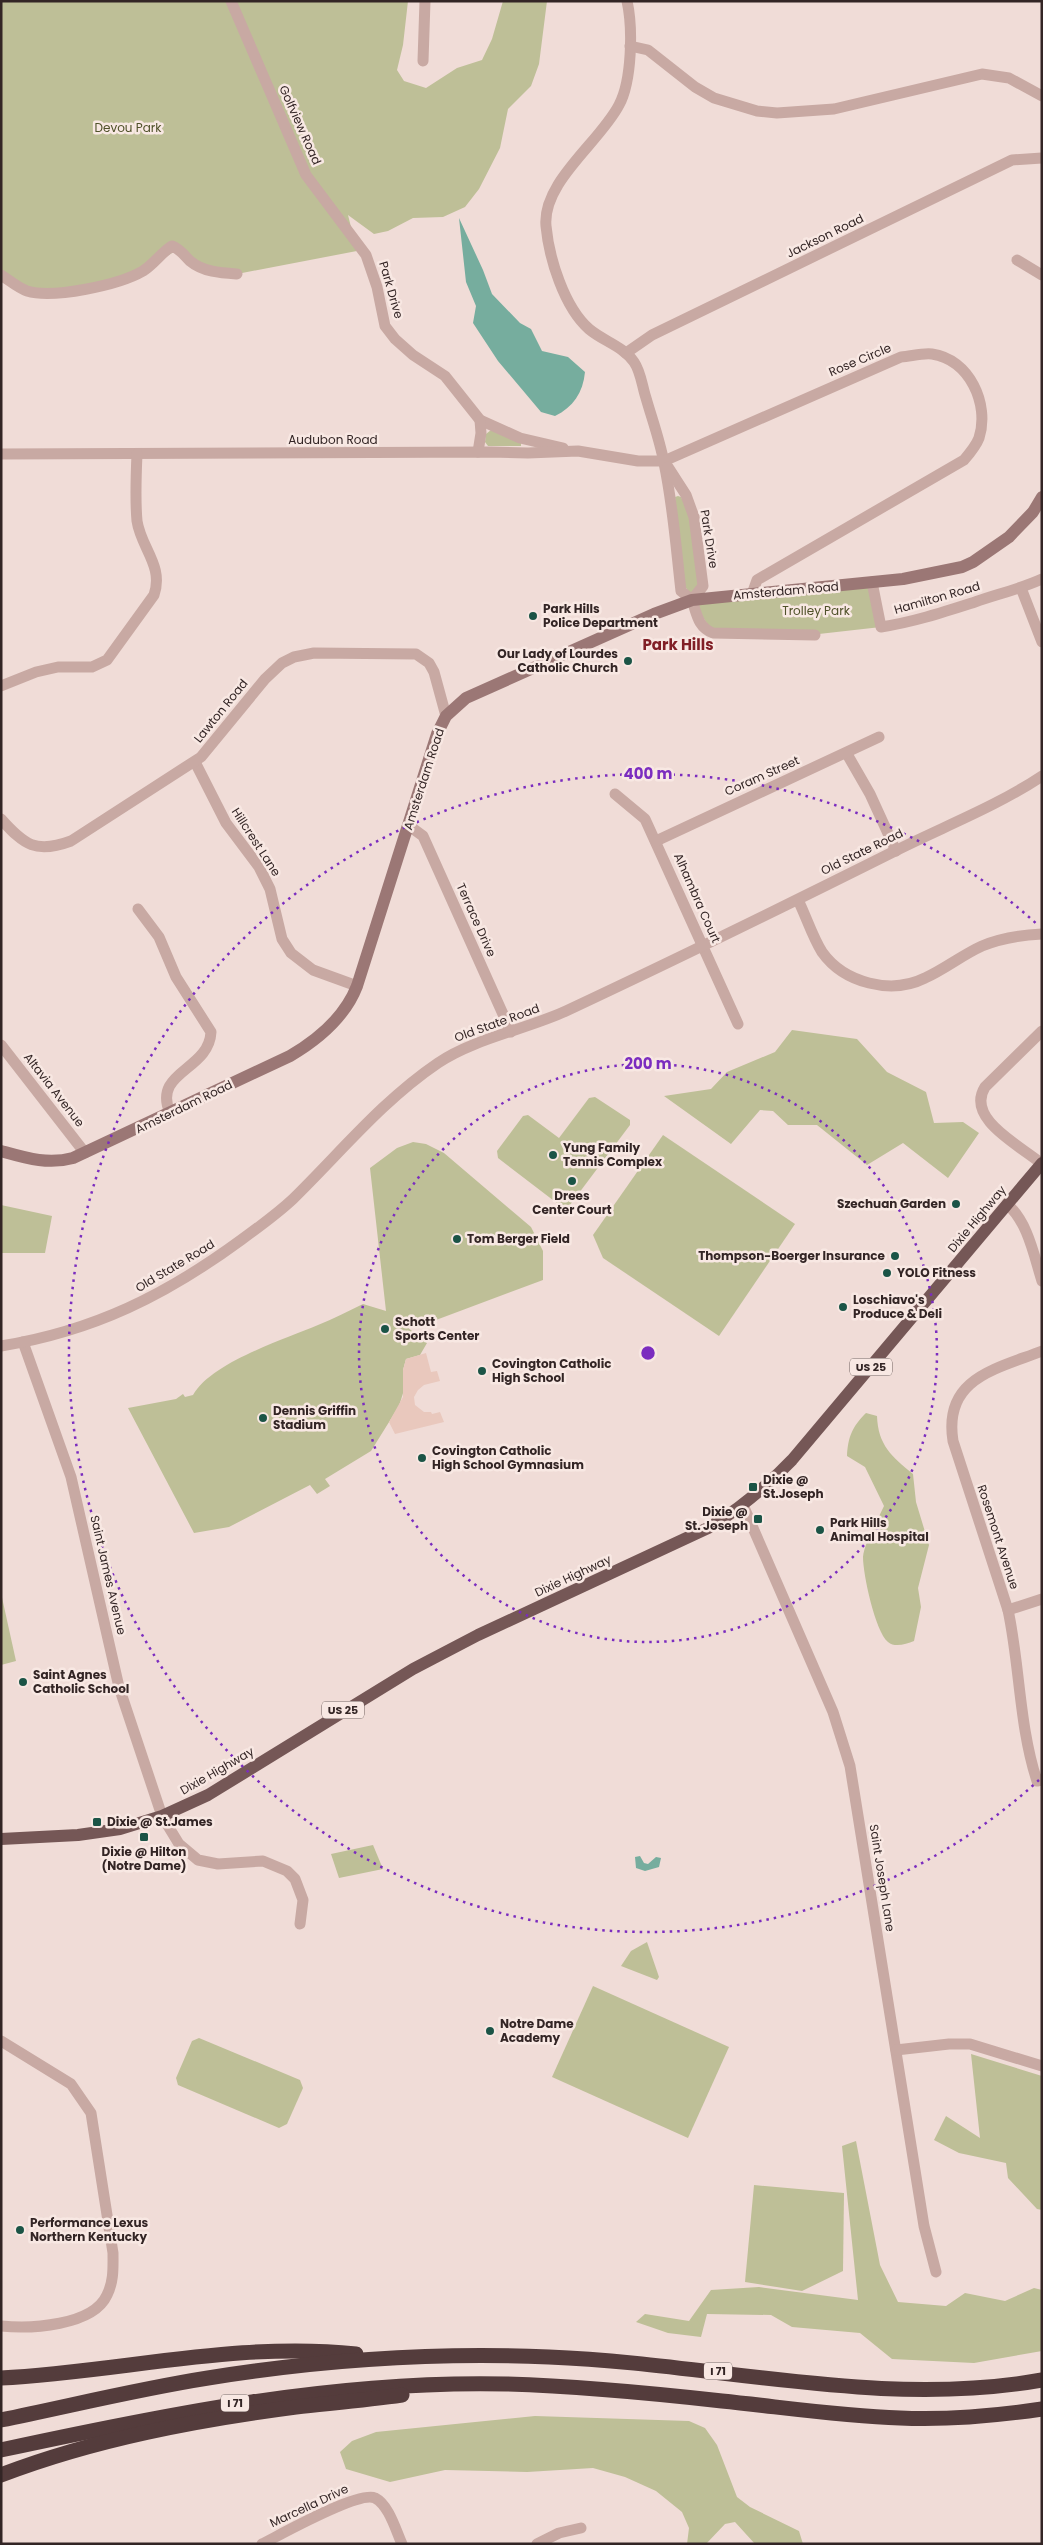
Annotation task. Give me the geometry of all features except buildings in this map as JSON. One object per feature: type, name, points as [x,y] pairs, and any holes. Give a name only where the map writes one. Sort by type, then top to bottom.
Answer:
[{"type":"highway","points":[[1,2378],[217,2356],[306,2350],[393,2358]]},
{"type":"highway","name":"I 71","points":[[1,2420],[213,2377],[328,2363],[393,2358],[462,2356],[594,2359],[900,2390],[977,2388],[1042,2380]]},
{"type":"highway","points":[[1,2475],[50,2456],[78,2448],[186,2425],[473,2384]]},
{"type":"highway","name":"I 71","points":[[1,2450],[176,2414],[269,2398],[363,2388],[473,2384],[593,2388],[842,2414],[902,2418],[958,2418],[1042,2409]]},
{"type":"main road","name":"Dixie Highway","points":[[1,1839],[78,1835],[120,1829],[162,1816],[232,1781],[352,1704],[413,1669],[478,1636],[708,1528],[766,1487],[792,1460],[1042,1164]]},
{"type":"street","name":"Golfview Road","points":[[231,1],[306,175],[362,250]]},
{"type":"street","points":[[423,61],[425,1]]},
{"type":"street","points":[[628,1],[630,46],[627,79],[619,106],[598,136],[557,187],[548,205],[546,225],[560,279],[572,309],[588,329],[626,353],[638,369],[664,461],[681,590],[692,600],[699,623],[705,630],[713,633],[759,636],[815,635]]},
{"type":"street","points":[[630,46],[648,50],[695,87],[714,98],[763,112],[777,113],[841,108],[982,74],[1009,78],[1042,96]]},
{"type":"street","name":"Jackson Road","points":[[626,353],[652,335],[1012,160],[1042,158]]},
{"type":"street","points":[[1,274],[26,291],[42,294],[95,288],[124,281],[144,270],[172,246],[179,248],[198,266],[222,273],[237,274]]},
{"type":"street","name":"Park Drive","points":[[362,250],[377,287],[386,326],[395,339],[413,355],[453,383],[480,420],[520,438],[578,452]]},
{"type":"street","points":[[1017,260],[1042,275]]},
{"type":"street","name":"Rose Circle","points":[[664,461],[902,357],[920,354],[944,357],[964,371],[971,379],[979,395],[981,425],[977,442],[964,460],[757,580],[752,594]]},
{"type":"street","points":[[478,452],[480,420]]},
{"type":"street","name":"Audubon Road","points":[[1,454],[578,452],[638,461],[664,461]]},
{"type":"street","points":[[1,686],[36,672],[58,667],[92,667],[107,660],[154,595],[156,568],[138,522],[136,454]]},
{"type":"street","name":"Park Drive","points":[[664,461],[686,495],[694,517],[703,586],[692,600]]},
{"type":"street","name":"Amsterdam Road","points":[[1,1151],[33,1160],[51,1162],[59,1162],[85,1153],[311,1044],[332,1024],[351,1002],[357,986],[437,734],[446,716],[466,698],[654,614],[692,600],[935,574],[974,562],[1009,537],[1033,512],[1042,497]]},
{"type":"street","name":"Hamilton Road","points":[[872,582],[881,627],[906,623],[1021,588],[1042,579]]},
{"type":"street","points":[[1021,588],[1042,642]]},
{"type":"street","name":"Lawton Road","points":[[1,819],[27,844],[37,847],[71,841],[195,762],[265,679],[282,663],[303,654],[404,652],[423,657],[434,672],[446,716]]},
{"type":"street","name":"Coram Street","points":[[656,841],[714,812],[847,754],[879,737]]},
{"type":"street","points":[[847,754],[870,794],[896,851]]},
{"type":"street","name":"Hillcrest Lane","points":[[195,762],[226,823],[267,882],[282,939],[291,953],[313,970],[357,986]]},
{"type":"street","name":"Old State Road","points":[[1,1346],[23,1342],[103,1320],[129,1310],[184,1279],[281,1210],[363,1124],[424,1073],[453,1054],[541,1023],[798,900],[1026,786],[1042,776]]},
{"type":"street","name":"Alhambra Court","points":[[615,794],[645,819],[738,1024]]},
{"type":"street","name":"Terrace Drive","points":[[408,825],[423,836],[512,1032]]},
{"type":"street","points":[[798,900],[822,952],[837,968],[858,979],[882,986],[902,985],[925,978],[985,945],[1009,938],[1042,934]]},
{"type":"street","points":[[138,909],[159,937],[176,977],[211,1032],[205,1053],[176,1077],[167,1089],[165,1102],[170,1113]]},
{"type":"street","points":[[1042,1031],[985,1087],[982,1092],[980,1107],[987,1121],[1042,1164]]},
{"type":"street","name":"Altavia Avenue","points":[[1,1045],[85,1153]]},
{"type":"street","points":[[1007,1204],[1016,1212],[1026,1232],[1042,1281]]},
{"type":"street","name":"Saint James Avenue","points":[[23,1342],[71,1477],[119,1687],[162,1816],[180,1844],[198,1860],[218,1864],[263,1861],[287,1871],[295,1879],[303,1900],[300,1924]]},
{"type":"street","name":"Rosemont Avenue","points":[[1039,1781],[1029,1758],[1014,1637],[1008,1610],[953,1441],[952,1426],[961,1394],[977,1377],[1042,1351]]},
{"type":"street","name":"Saint Joseph Lane","points":[[743,1505],[833,1712],[850,1766],[924,2226],[936,2272]]},
{"type":"street","points":[[1008,1610],[1042,1599]]},
{"type":"street","points":[[1,2041],[71,2084],[91,2113],[113,2253],[114,2275],[107,2296],[86,2315],[66,2321],[23,2328],[1,2326]]},
{"type":"street","points":[[896,2050],[949,2044],[970,2044],[1042,2066]]},
{"type":"street","name":"Marcella Drive","points":[[262,2544],[346,2502],[366,2497],[374,2498],[385,2507],[402,2544]]},
{"type":"street","points":[[537,2544],[559,2533],[581,2528]]},
{"type":"green space","name":"Devou Park","points":[[1,1],[408,1],[403,45],[397,70],[404,81],[426,88],[457,68],[482,60],[492,39],[503,1],[547,1],[539,64],[531,86],[508,109],[500,148],[479,189],[465,207],[443,217],[413,218],[388,231],[374,234],[348,215],[353,235],[362,250],[237,274],[206,270],[179,249],[124,281],[42,294],[1,275]]},
{"type":"green space","points":[[491,430],[521,442],[521,446],[488,446],[485,442],[486,434]]},
{"type":"green space","points":[[675,497],[681,497],[688,510],[699,583],[695,592],[689,593],[685,586]]},
{"type":"green space","name":"Trolley Park","points":[[872,582],[881,627],[810,635],[713,633],[692,600]]},
{"type":"green space","points":[[792,1030],[857,1039],[887,1072],[926,1092],[934,1123],[963,1122],[979,1133],[948,1178],[903,1143],[867,1165],[817,1125],[788,1125],[773,1111],[760,1110],[731,1144],[664,1096],[711,1089],[727,1072],[775,1052]]},
{"type":"green space","name":"Yung Family Tennis Complex","points":[[595,1097],[630,1120],[630,1125],[570,1205],[562,1207],[498,1158],[497,1151],[523,1116],[528,1115],[559,1138],[589,1098]]},
{"type":"green space","points":[[663,1135],[795,1224],[719,1336],[603,1258],[593,1235]]},
{"type":"green space","name":"Dennis Griffin Stadium","points":[[413,1142],[426,1144],[444,1153],[531,1227],[543,1251],[543,1280],[436,1320],[402,1323],[427,1343],[420,1355],[406,1359],[403,1370],[404,1390],[399,1406],[371,1451],[325,1479],[330,1486],[317,1494],[310,1485],[229,1527],[194,1533],[128,1408],[176,1399],[183,1394],[185,1397],[193,1395],[202,1383],[232,1362],[363,1304],[386,1311],[370,1168],[397,1148]]},
{"type":"green space","points":[[1,1205],[52,1216],[45,1253],[1,1253]]},
{"type":"green space","points":[[866,1413],[877,1416],[883,1443],[893,1456],[913,1474],[916,1502],[929,1545],[918,1588],[921,1607],[914,1641],[901,1645],[891,1644],[883,1636],[874,1615],[867,1588],[863,1557],[866,1545],[884,1506],[865,1467],[847,1456],[848,1443],[852,1433],[857,1423]]},
{"type":"green space","points":[[1,1593],[16,1661],[1,1665]]},
{"type":"green space","points":[[373,1845],[383,1869],[339,1878],[331,1854]]},
{"type":"green space","points":[[647,1942],[659,1977],[657,1980],[621,1966],[631,1951]]},
{"type":"green space","points":[[593,1986],[729,2047],[688,2138],[552,2077]]},
{"type":"green space","points":[[199,2038],[300,2080],[303,2088],[287,2124],[279,2128],[178,2085],[176,2078],[192,2041]]},
{"type":"green space","points":[[971,2054],[1042,2076],[1042,2210],[1037,2209],[1008,2178],[1006,2163],[959,2153],[934,2140],[946,2116],[980,2138]]},
{"type":"green space","points":[[856,2141],[880,2265],[898,2302],[946,2306],[965,2293],[1005,2301],[1034,2288],[1042,2290],[1042,2351],[974,2363],[892,2359],[860,2333],[792,2327],[771,2315],[707,2314],[701,2337],[668,2333],[636,2322],[645,2314],[689,2321],[711,2290],[759,2287],[858,2300],[842,2146]]},
{"type":"green space","points":[[754,2185],[844,2193],[843,2271],[802,2291],[745,2282]]},
{"type":"green space","points":[[535,2416],[689,2421],[705,2428],[717,2445],[737,2497],[750,2507],[799,2531],[803,2544],[755,2544],[735,2522],[725,2524],[706,2544],[687,2544],[689,2528],[682,2512],[656,2491],[625,2477],[593,2468],[527,2472],[445,2470],[390,2482],[346,2469],[340,2452],[352,2441],[376,2432]]},
{"type":"shaded area","points":[[426,1353],[431,1372],[437,1371],[440,1381],[424,1385],[418,1390],[414,1397],[415,1405],[424,1412],[431,1412],[432,1414],[440,1412],[444,1422],[395,1434],[389,1422],[403,1397],[403,1370],[406,1359]]},
{"type":"water","points":[[459,218],[492,294],[520,323],[531,329],[542,351],[568,357],[585,372],[582,386],[572,404],[555,416],[541,412],[498,361],[473,323],[476,306],[466,282]]},
{"type":"water","points":[[640,1856],[644,1863],[648,1864],[656,1857],[661,1858],[659,1867],[645,1871],[636,1868],[635,1857]]},
{"type":"place","name":"Park Hills Police Department","points":[[533,616]]},
{"type":"place","name":"Our Lady of Lourdes Catholic Church","points":[[628,661]]},
{"type":"place","name":"Yung Family Tennis Complex","points":[[553,1155]]},
{"type":"place","name":"Drees Center Court","points":[[572,1181]]},
{"type":"place","name":"Szechuan Garden","points":[[956,1204]]},
{"type":"place","name":"Tom Berger Field","points":[[457,1239]]},
{"type":"place","name":"Thompson-Boerger Insurance","points":[[895,1256]]},
{"type":"place","name":"YOLO Fitness","points":[[887,1273]]},
{"type":"place","name":"Loschiavo's Produce & Deli","points":[[843,1307]]},
{"type":"place","name":"Schott Sports Center","points":[[385,1329]]},
{"type":"place","name":"Covington Catholic High School","points":[[482,1371]]},
{"type":"place","name":"Dennis Griffin Stadium","points":[[263,1418]]},
{"type":"place","name":"Covington Catholic High School Gymnasium","points":[[422,1458]]},
{"type":"place","name":"Dixie @ St.Joseph","points":[[753,1487]]},
{"type":"place","name":"Dixie @ St. Joseph","points":[[758,1519]]},
{"type":"place","name":"Park Hills Animal Hospital","points":[[820,1530]]},
{"type":"place","name":"Saint Agnes Catholic School","points":[[23,1682]]},
{"type":"place","name":"Dixie @ St.James","points":[[97,1822]]},
{"type":"place","name":"Dixie @ Hilton (Notre Dame)","points":[[144,1837]]},
{"type":"place","name":"Notre Dame Academy","points":[[490,2031]]},
{"type":"place","name":"Performance Lexus Northern Kentucky","points":[[20,2230]]},
{"type":"district","name":"Park Hills","points":[[678,645]]}]
